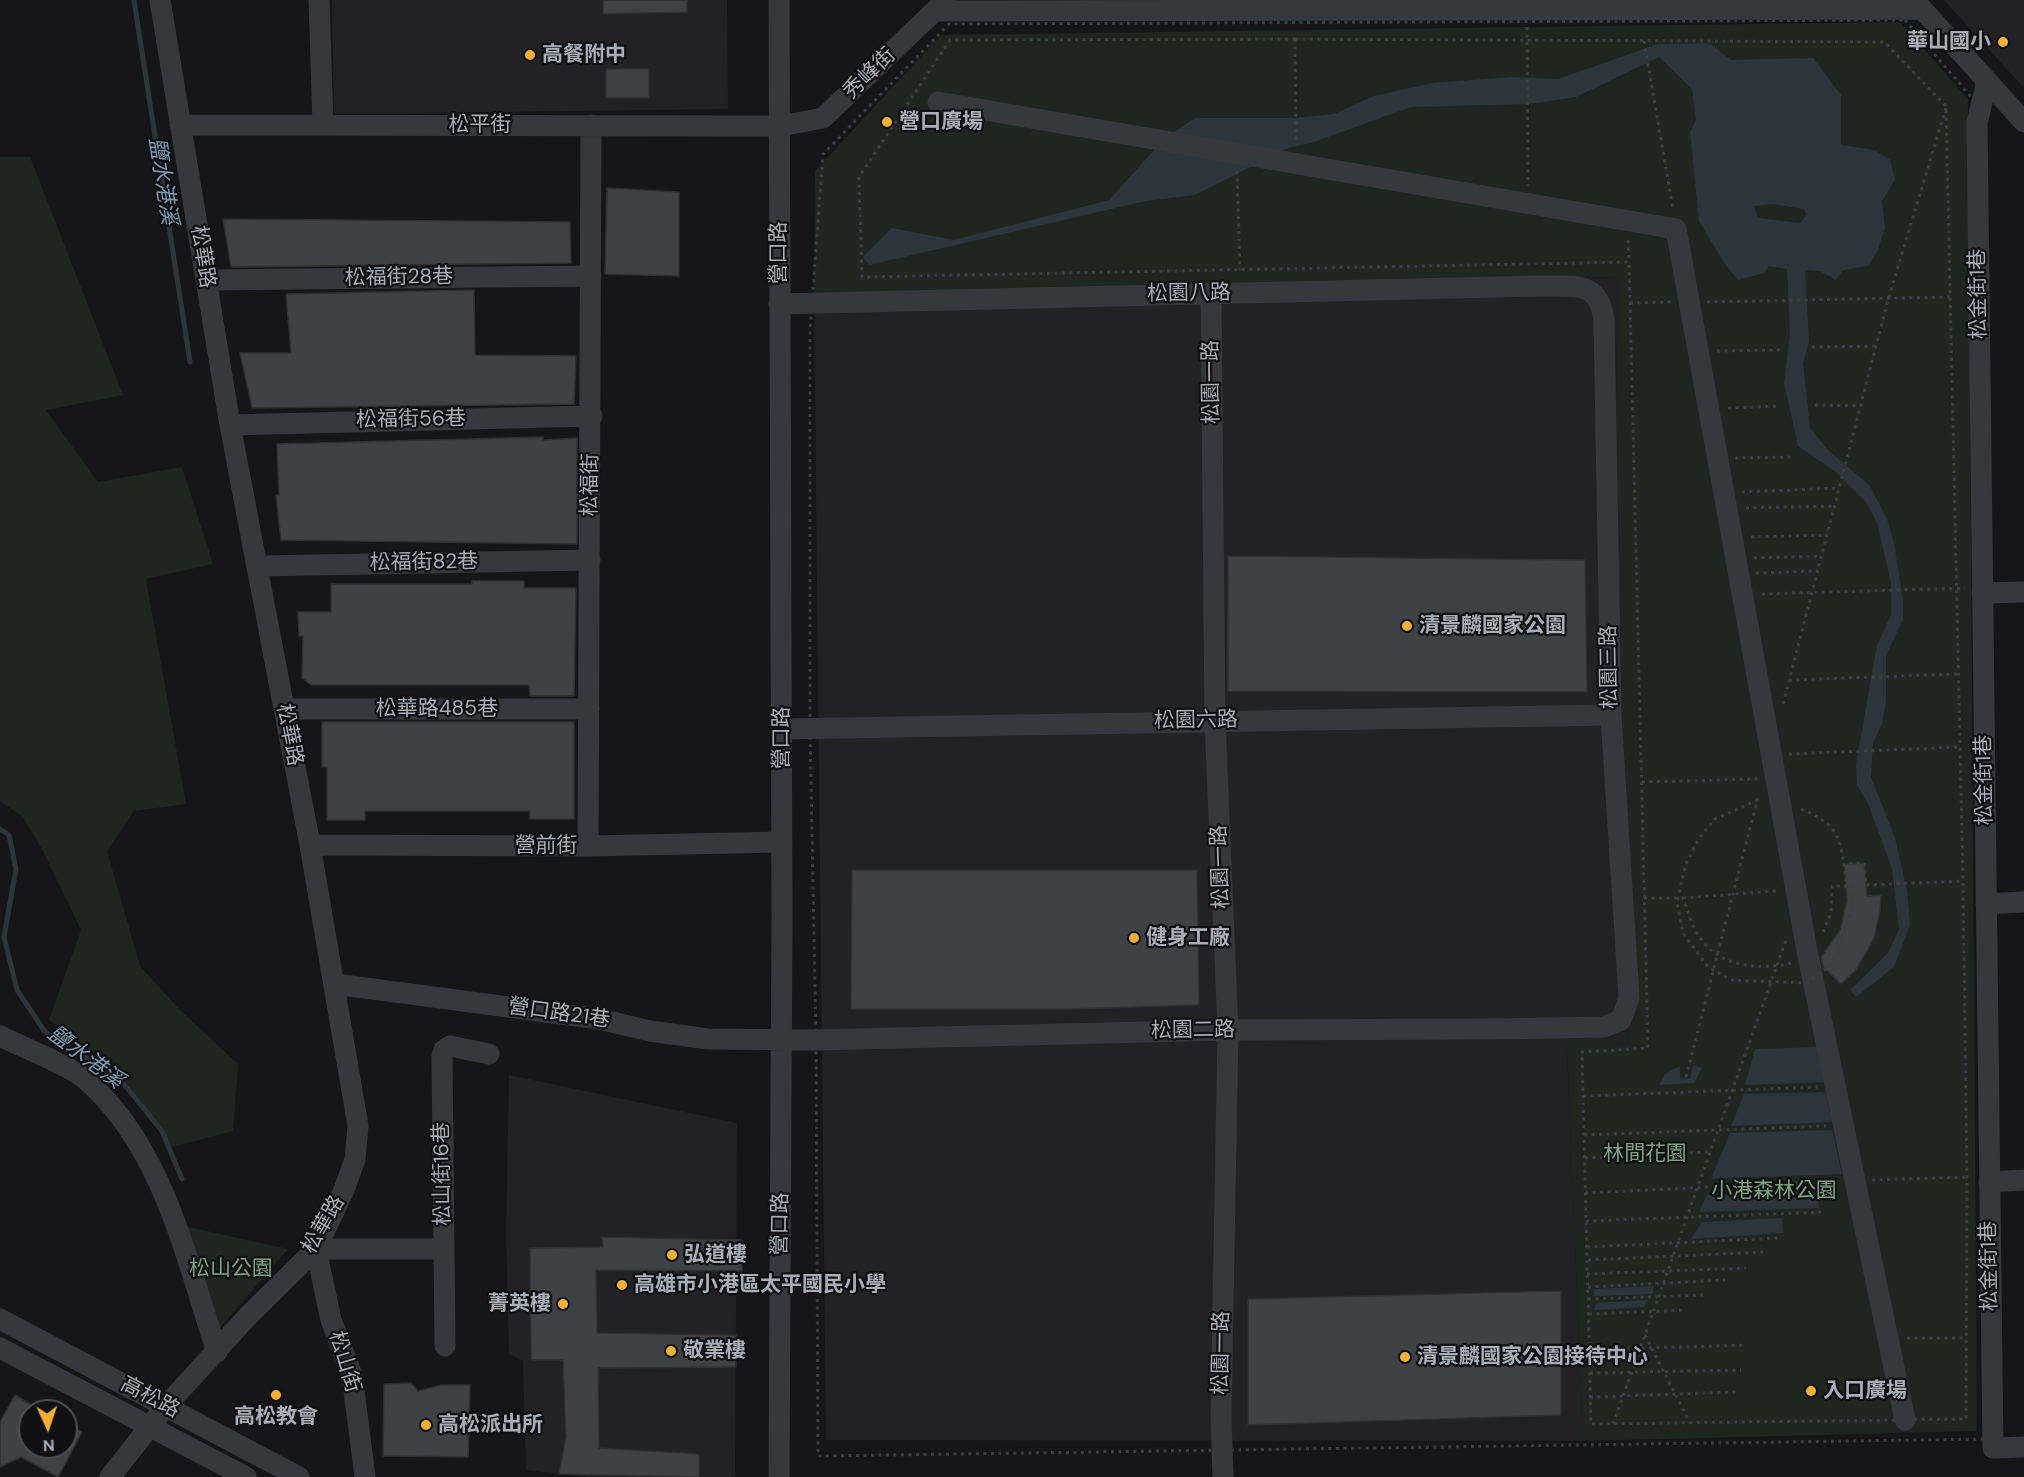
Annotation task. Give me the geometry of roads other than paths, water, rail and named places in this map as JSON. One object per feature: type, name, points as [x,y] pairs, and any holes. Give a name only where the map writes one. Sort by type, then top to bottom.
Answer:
[{"type":"street","name":"松華路","points":[[110,1477],[166,1406],[248,1316],[316,1249],[345,1190],[356,1159],[358,1126],[310,845],[259,566],[230,424],[160,0]]},
{"type":"street","points":[[319,0],[323,125]]},
{"type":"street","name":"營口路","points":[[779,0],[782,729],[779,1477]]},
{"type":"street","points":[[941,6],[1532,11],[1918,4],[1987,81],[2020,111]]},
{"type":"street","name":"秀峰街","points":[[780,126],[823,118],[941,6]]},
{"type":"street","name":"松金街1巷","points":[[1987,81],[1977,123],[1993,1448],[2024,1447]]},
{"type":"street","points":[[938,102],[1676,229],[1808,956],[1905,1420]]},
{"type":"street","name":"松平街","points":[[180,125],[780,126]]},
{"type":"street","name":"松福街","points":[[588,846],[592,416],[591,125]]},
{"type":"street","name":"松福街28巷","points":[[206,280],[591,276]]},
{"type":"street","name":"松園八路","points":[[779,304],[1550,286],[1588,289],[1597,295]]},
{"type":"street","name":"松園一路","points":[[1211,294],[1215,721],[1228,1030],[1223,1477]]},
{"type":"street","name":"松園三路","points":[[1597,295],[1604,320],[1611,715],[1629,998],[1621,1020],[1604,1027]]},
{"type":"street","name":"松福街56巷","points":[[230,424],[592,416]]},
{"type":"street","name":"松福街82巷","points":[[259,566],[590,560]]},
{"type":"street","points":[[1981,589],[2024,592]]},
{"type":"street","name":"松華路485巷","points":[[284,709],[589,710]]},
{"type":"street","name":"松園六路","points":[[782,729],[1611,715]]},
{"type":"street","name":"營前街","points":[[310,845],[588,846],[782,842]]},
{"type":"street","points":[[1986,904],[2024,902]]},
{"type":"street","name":"營口路21巷","points":[[335,984],[599,1018],[650,1031],[708,1039],[782,1040]]},
{"type":"street","name":"松園二路","points":[[782,1040],[1228,1030],[1604,1027]]},
{"type":"street","points":[[0,1035],[84,1078],[123,1119],[161,1187],[217,1352]]},
{"type":"street","name":"松山街16巷","points":[[445,1346],[442,1056],[444,1050],[450,1046],[489,1054]]},
{"type":"street","points":[[1989,1182],[2024,1180]]},
{"type":"street","points":[[316,1249],[444,1249]]},
{"type":"street","name":"松山街","points":[[316,1249],[331,1320],[352,1375],[365,1477]]},
{"type":"street","name":"高松路","points":[[0,1319],[299,1477]]},
{"type":"street","name":"高松路","points":[[0,1348],[246,1477]]},
{"type":"waterway","name":"鹽水港溪","points":[[134,0],[190,362]]},
{"type":"waterway","name":"鹽水港溪","points":[[0,829],[9,835],[16,869],[4,937],[17,990],[45,1032],[119,1078],[162,1131],[182,1179]]},
{"type":"place","name":"華山國小","points":[[2003,42]]},
{"type":"place","name":"高餐附中","points":[[530,55]]},
{"type":"place","name":"營口廣場","points":[[887,122]]},
{"type":"place","name":"清景麟國家公園","points":[[1407,626]]},
{"type":"place","name":"健身工廠","points":[[1134,938]]},
{"type":"place","name":"弘道樓","points":[[672,1255]]},
{"type":"place","name":"高雄市小港區太平國民小學","points":[[622,1285]]},
{"type":"place","name":"菁英樓","points":[[563,1304]]},
{"type":"place","name":"敬業樓","points":[[671,1351]]},
{"type":"place","name":"清景麟國家公園接待中心","points":[[1405,1357]]},
{"type":"place","name":"入口廣場","points":[[1811,1391]]},
{"type":"place","name":"高松教會","points":[[276,1395]]},
{"type":"place","name":"高松派出所","points":[[426,1425]]},
{"type":"park label","name":"林間花園","points":[[1645,1154]]},
{"type":"park label","name":"小港森林公園","points":[[1774,1191]]},
{"type":"park label","name":"松山公園","points":[[231,1269]]}]
